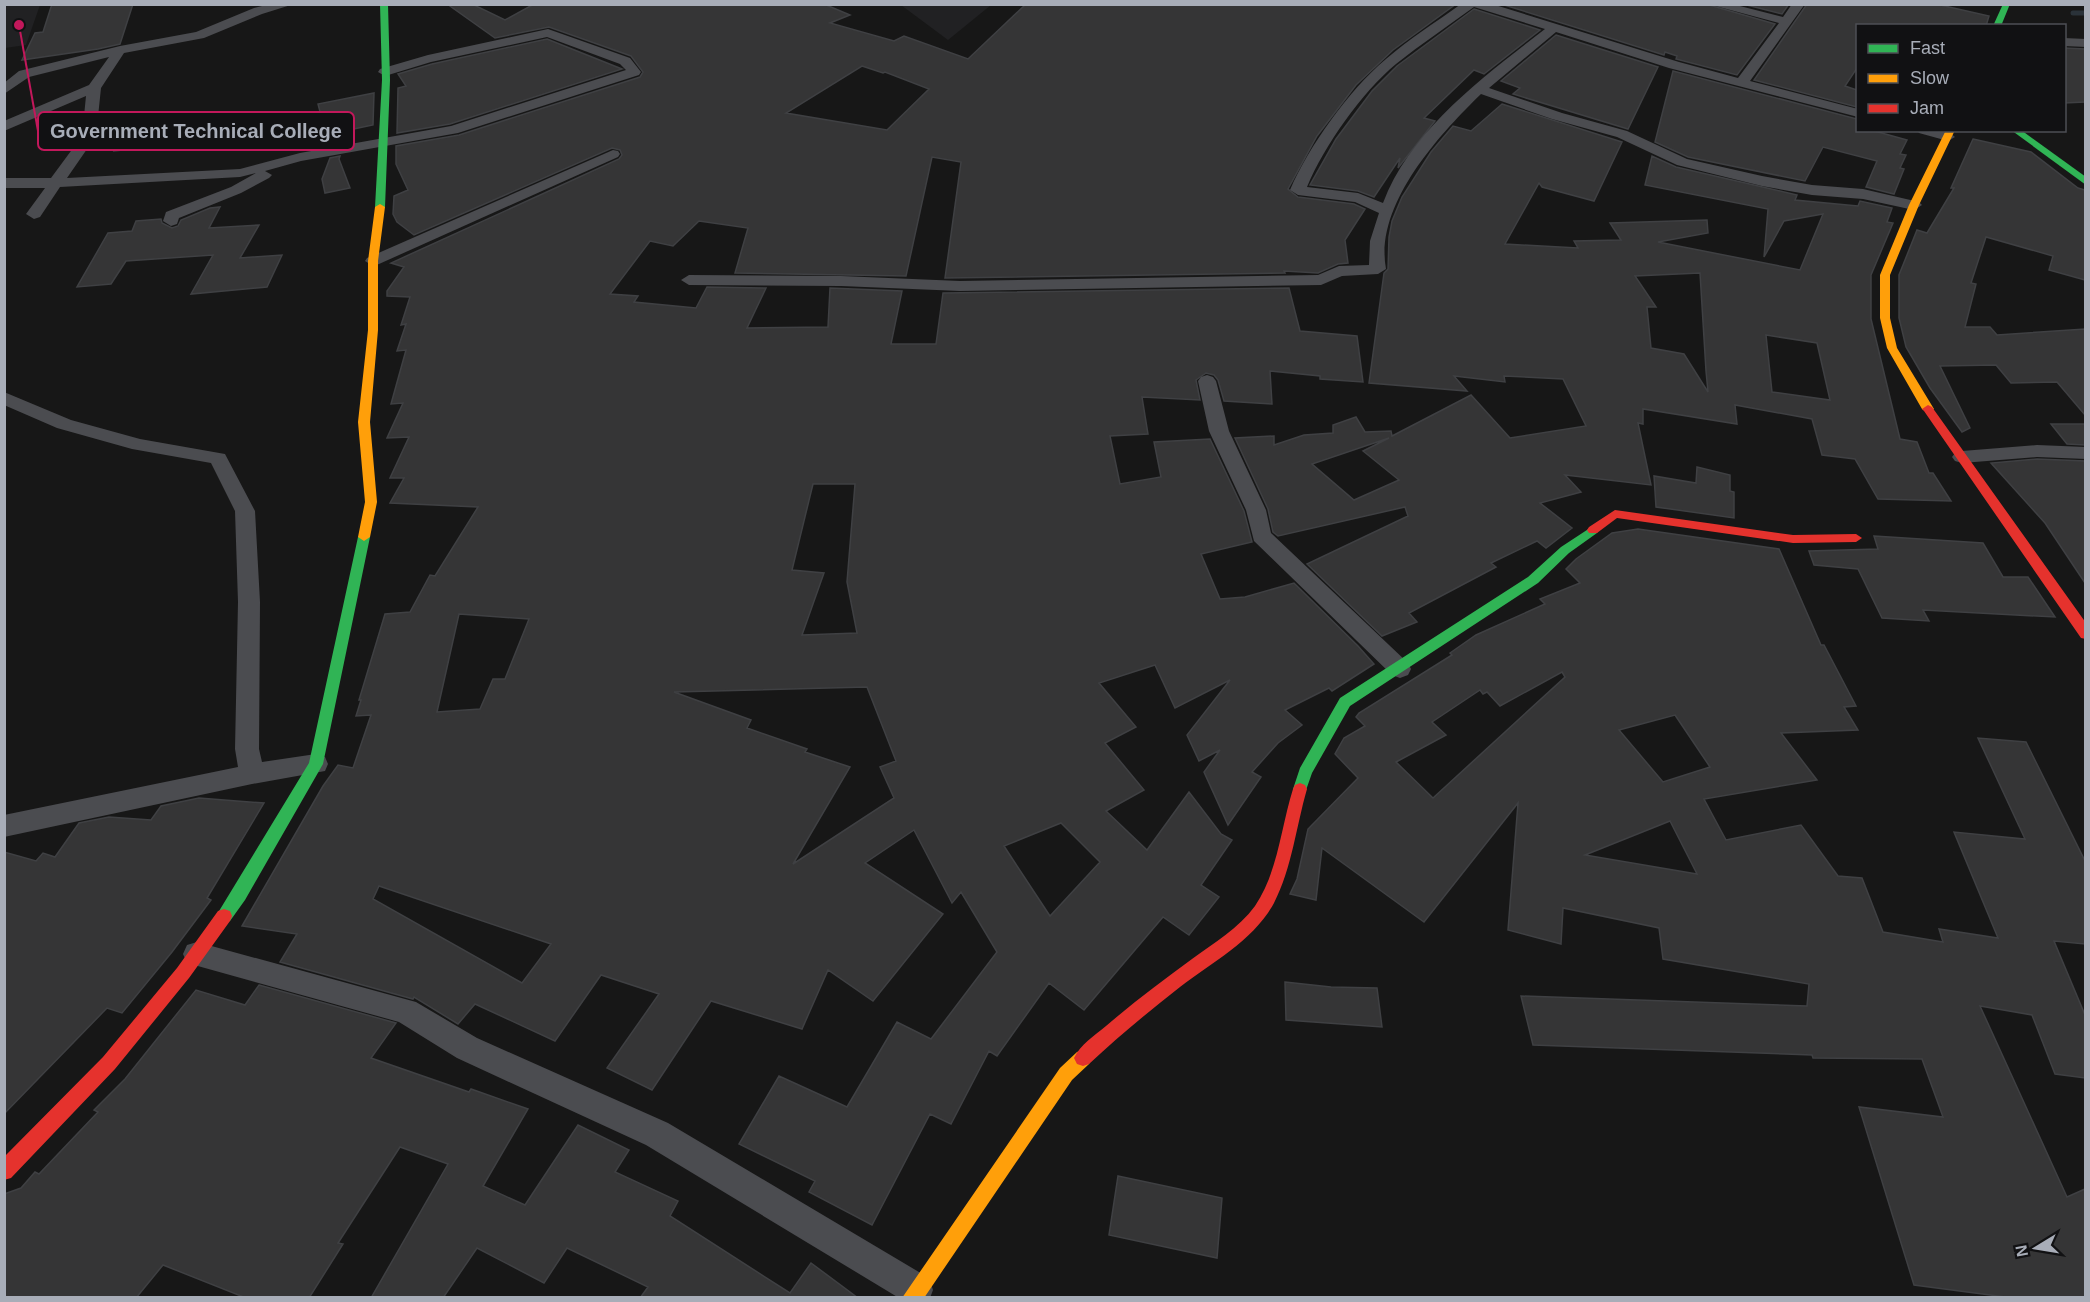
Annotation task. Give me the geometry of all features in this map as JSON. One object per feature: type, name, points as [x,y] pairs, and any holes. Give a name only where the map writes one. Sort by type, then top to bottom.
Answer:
[{"type":"street","points":[[221,25],[228,4]]},
{"type":"street","points":[[4,90],[24,74],[120,50],[199,35],[258,11],[288,4]]},
{"type":"street","points":[[4,1170],[109,1063],[197,954],[239,896],[316,764],[371,501],[364,422],[373,330],[373,261],[380,209],[384,142],[387,38],[384,4]]},
{"type":"street","points":[[1386,210],[1358,198],[1298,190],[1307,168],[1356,96],[1390,62],[1470,4]]},
{"type":"street","points":[[1478,4],[1741,84],[1856,113]]},
{"type":"street","points":[[1714,4],[1786,21]]},
{"type":"street","points":[[1741,84],[1799,4]]},
{"type":"street","points":[[1998,24],[2007,4]]},
{"type":"street","points":[[689,280],[840,281],[960,286],[1321,280],[1339,271],[1378,269],[1374,253],[1388,203],[1417,157],[1443,124],[1479,89],[1554,28]]},
{"type":"street","points":[[4,183],[55,183],[240,173],[300,157],[453,130],[634,72],[625,61],[548,33],[428,59],[385,72]]},
{"type":"street","points":[[2066,42],[2085,43]]},
{"type":"street","points":[[34,214],[89,136],[94,88],[120,50]]},
{"type":"street","points":[[4,127],[94,88]]},
{"type":"street","points":[[1479,89],[1557,116],[1622,134],[1682,162],[1762,181],[1812,190],[1863,194],[1914,205]]},
{"type":"street","points":[[2018,132],[2085,182]]},
{"type":"street","points":[[1949,134],[1933,171],[1914,205],[1885,275],[1886,318],[1892,348],[1916,391],[2085,634]]},
{"type":"street","points":[[373,261],[613,154]]},
{"type":"street","points":[[171,221],[172,215],[236,190],[300,157]]},
{"type":"street","points":[[1207,381],[1219,432],[1256,510],[1261,536],[1400,669]]},
{"type":"street","points":[[4,398],[64,424],[139,444],[218,458],[245,511],[249,602],[247,749],[252,774]]},
{"type":"street","points":[[1962,457],[2037,451],[2085,453]]},
{"type":"street","points":[[197,954],[406,1011],[467,1048],[657,1134],[914,1294],[1066,1074],[1123,1020],[1232,939],[1260,911],[1277,879],[1290,819],[1305,772],[1345,702],[1400,669],[1533,580],[1565,550],[1615,514],[1793,539],[1856,538]]},
{"type":"street","points":[[4,826],[252,774],[316,764]]},
{"type":"shaded area","points":[[5,4],[40,5],[26,45],[5,48]]},
{"type":"shaded area","points":[[901,5],[991,5],[948,40]]},
{"type":"building","points":[[52,4],[133,4],[120,44],[22,60],[35,33],[43,32]]},
{"type":"building","points":[[451,4],[472,4],[505,20],[534,4],[824,4],[850,15],[830,23],[894,41],[904,36],[968,59],[1026,4],[1456,4],[1393,50],[1356,85],[1317,136],[1288,189],[1298,197],[1354,204],[1365,209],[1345,240],[1348,263],[1338,264],[1318,273],[1284,271],[1285,273],[945,278],[961,162],[932,157],[906,276],[735,273],[748,228],[699,221],[673,246],[650,241],[610,294],[638,296],[634,302],[696,308],[707,287],[766,288],[747,328],[828,327],[830,288],[902,291],[891,344],[936,344],[943,293],[1289,288],[1300,331],[1357,336],[1363,382],[1320,379],[1320,376],[1270,371],[1272,404],[1224,401],[1218,380],[1214,375],[1206,373],[1196,380],[1200,400],[1142,397],[1148,434],[1110,436],[1120,484],[1161,477],[1154,442],[1210,439],[1244,511],[1252,542],[1201,554],[1220,599],[1245,597],[1294,583],[1374,664],[1332,691],[1329,688],[1285,710],[1302,725],[1278,743],[1252,772],[1261,777],[1228,825],[1204,772],[1220,750],[1199,761],[1187,735],[1230,680],[1175,708],[1155,665],[1099,683],[1136,727],[1105,743],[1144,790],[1106,811],[1147,850],[1189,792],[1221,834],[1232,840],[1201,885],[1219,897],[1189,935],[1163,917],[1084,1010],[1049,983],[997,1056],[989,1051],[951,1124],[930,1114],[872,1225],[809,1192],[815,1181],[739,1144],[779,1076],[847,1107],[897,1022],[931,1039],[997,952],[961,892],[952,903],[914,830],[865,863],[943,914],[873,1001],[828,970],[802,1029],[711,1001],[652,1090],[607,1068],[659,994],[601,975],[555,1041],[475,1004],[458,1024],[414,997],[413,999],[280,962],[297,934],[242,926],[323,786],[338,765],[353,768],[371,715],[356,716],[361,700],[359,700],[385,614],[410,612],[430,575],[435,576],[478,507],[390,503],[404,478],[390,478],[409,437],[387,438],[403,403],[391,404],[406,350],[397,351],[406,324],[401,325],[410,297],[387,296],[387,291],[404,267],[391,263],[619,159],[622,155],[620,150],[612,148],[414,235],[397,222],[393,214],[394,196],[408,190],[396,164],[396,146],[459,135],[640,77],[643,72],[631,56],[549,27],[495,38],[450,6]],"holes":[[[862,66],[929,89],[887,130],[786,113]],[[813,484],[855,484],[847,582],[857,633],[802,635],[824,573],[792,570]],[[459,614],[529,619],[505,679],[493,679],[480,709],[437,712]],[[867,687],[896,761],[880,767],[894,798],[793,864],[850,767],[805,752],[807,749],[747,728],[751,720],[674,692]],[[1061,823],[1100,862],[1050,916],[1004,846]],[[379,886],[551,944],[522,983],[373,899]]]},
{"type":"building","points":[[1501,4],[1706,4],[1775,24],[1737,75],[1676,59],[1677,56],[1665,52],[1664,55]]},
{"type":"building","points":[[1743,4],[1789,4],[1782,14]]},
{"type":"building","points":[[1807,4],[1936,4],[1989,16],[1987,24],[1856,24],[1856,70],[1845,86],[1856,90],[1856,107],[1754,80]]},
{"type":"building","points":[[1474,9],[1540,30],[1484,74],[1474,70],[1424,118],[1435,121],[1398,168],[1400,158],[1374,197],[1358,191],[1310,185],[1336,139],[1372,91],[1397,66]]},
{"type":"building","points":[[1556,35],[1658,67],[1628,129],[1513,94],[1520,88],[1501,81]]},
{"type":"building","points":[[547,39],[622,69],[450,124],[397,133],[398,88],[406,86],[398,74],[432,64]]},
{"type":"building","points":[[2066,48],[2085,49],[2085,102],[2066,103]]},
{"type":"building","points":[[1673,71],[1856,119],[1856,132],[1878,132],[1907,140],[1900,154],[1906,155],[1900,168],[1904,169],[1894,194],[1866,187],[1877,161],[1823,147],[1805,181],[1688,157],[1655,142]]},
{"type":"building","points":[[374,93],[373,125],[349,130],[345,143],[329,146],[318,104]]},
{"type":"building","points":[[1502,104],[1622,142],[1594,201],[1542,187],[1539,183],[1505,244],[1578,248],[1574,241],[1621,240],[1610,223],[1707,220],[1708,233],[1658,242],[1800,270],[1823,214],[1784,221],[1764,257],[1768,209],[1645,185],[1652,156],[1676,167],[1797,195],[1795,200],[1858,206],[1860,201],[1892,208],[1887,222],[1893,223],[1871,275],[1871,319],[1900,439],[1917,442],[1929,473],[1933,473],[1951,501],[1878,499],[1855,459],[1822,455],[1812,419],[1735,405],[1737,424],[1643,409],[1643,424],[1638,423],[1651,485],[1565,475],[1581,492],[1540,503],[1572,528],[1546,548],[1537,541],[1491,563],[1496,567],[1409,613],[1417,622],[1382,636],[1307,564],[1408,516],[1405,507],[1278,536],[1273,532],[1268,509],[1235,438],[1274,436],[1274,445],[1304,435],[1333,433],[1333,425],[1356,417],[1365,432],[1391,431],[1392,436],[1471,395],[1510,438],[1586,426],[1563,379],[1504,376],[1505,382],[1454,376],[1467,391],[1369,383],[1384,273],[1388,269],[1392,221],[1402,197],[1431,152],[1453,126],[1471,131]],"holes":[[[1700,273],[1706,371],[1708,392],[1684,354],[1651,348],[1647,307],[1656,307],[1635,276]],[[1766,335],[1817,343],[1830,400],[1772,392]],[[1389,438],[1363,451],[1399,480],[1354,500],[1312,464]]]},
{"type":"building","points":[[160,113],[145,148],[114,151],[130,117]]},
{"type":"building","points":[[1973,139],[2031,152],[2078,188],[2085,190],[2085,280],[2049,270],[2053,256],[1986,237],[1971,283],[1976,284],[1965,327],[1990,327],[1997,335],[2085,329],[2085,415],[2057,382],[2011,383],[1996,365],[1940,366],[1970,428],[1962,432],[1930,388],[1906,347],[1899,318],[1899,275],[1917,230],[1927,233],[1954,188],[1951,188]]},
{"type":"building","points":[[340,156],[339,159],[350,188],[325,193],[322,179],[330,158]]},
{"type":"building","points":[[220,207],[209,228],[259,225],[240,258],[282,255],[267,287],[191,294],[213,255],[126,261],[111,284],[77,287],[108,233],[132,231],[136,221],[161,219],[162,223],[172,228],[178,226],[181,220],[210,208]]},
{"type":"building","points":[[2051,424],[2085,424],[2085,445],[2067,444]]},
{"type":"building","points":[[2037,459],[2085,461],[2085,583],[2045,523],[1991,463]]},
{"type":"building","points":[[1697,467],[1730,475],[1730,491],[1734,492],[1734,518],[1656,507],[1654,476],[1696,483]]},
{"type":"building","points":[[1638,529],[1779,549],[1821,645],[1824,645],[1856,706],[1844,707],[1858,730],[1781,733],[1817,780],[1704,799],[1726,840],[1801,825],[1838,876],[1862,878],[1883,932],[1943,942],[1939,929],[1998,938],[1954,832],[2025,839],[1978,738],[2026,742],[2085,861],[2085,944],[2054,941],[2085,1015],[2085,1078],[2055,1074],[2032,1015],[1980,1006],[2067,1197],[2085,1189],[2085,1298],[2013,1298],[1914,1285],[1859,1107],[1943,1117],[1922,1059],[1813,1058],[1812,1055],[1533,1045],[1521,996],[1807,1006],[1809,984],[1663,959],[1659,928],[1563,908],[1561,944],[1508,930],[1518,803],[1424,922],[1322,848],[1316,900],[1290,894],[1297,879],[1308,829],[1358,778],[1335,754],[1344,738],[1365,726],[1356,717],[1359,713],[1452,655],[1450,653],[1476,635],[1545,604],[1540,599],[1580,583],[1566,569],[1612,533]],"holes":[[[1562,672],[1565,677],[1433,798],[1396,762],[1446,735],[1432,722],[1480,690],[1483,694],[1487,692],[1500,706]],[[1675,715],[1710,767],[1663,782],[1619,730]],[[1670,821],[1697,874],[1585,855]]]},
{"type":"building","points":[[1874,536],[1983,543],[2003,577],[2028,577],[2055,617],[1923,610],[1929,621],[1882,618],[1858,569],[1814,565],[1809,551],[1878,549]]},
{"type":"building","points":[[199,798],[264,803],[207,898],[211,900],[122,1013],[107,1008],[4,1114],[4,852],[36,861],[43,853],[55,857],[79,823],[109,817],[151,820],[161,806]]},
{"type":"building","points":[[1285,982],[1331,987],[1377,988],[1382,1027],[1286,1020]]},
{"type":"building","points":[[259,985],[396,1023],[371,1058],[469,1092],[471,1089],[528,1109],[483,1186],[525,1205],[578,1125],[629,1150],[615,1172],[678,1201],[670,1216],[790,1293],[811,1263],[858,1298],[640,1298],[648,1287],[567,1248],[544,1283],[477,1248],[443,1298],[371,1298],[448,1164],[400,1147],[338,1243],[343,1244],[309,1298],[246,1298],[163,1265],[136,1298],[4,1298],[4,1194],[21,1188],[35,1172],[39,1174],[98,1112],[94,1110],[125,1079],[196,990],[245,1005]]},
{"type":"building","points":[[1118,1176],[1222,1198],[1217,1258],[1109,1235]]},
{"type":"waterway","points":[[2073,13],[2086,13]]},
{"type":"traffic: fast","points":[[380,207],[385,131],[386,29],[384,4]]},
{"type":"traffic: fast","points":[[1998,24],[2007,4]]},
{"type":"traffic: fast","points":[[2018,132],[2086,182]]},
{"type":"traffic: fast","points":[[1300,789],[1305,772],[1345,702],[1533,580],[1565,550],[1593,530]]},
{"type":"traffic: fast","points":[[224,916],[239,895],[316,764],[364,537]]},
{"type":"traffic: slow","points":[[1928,409],[1892,348],[1885,318],[1885,275],[1914,205],[1950,132]]},
{"type":"traffic: slow","points":[[364,537],[371,502],[364,422],[373,330],[373,261],[380,207]]},
{"type":"traffic: slow","points":[[912,1298],[1066,1074],[1083,1058]]},
{"type":"traffic: jam","points":[[1928,409],[2086,634]]},
{"type":"traffic: jam","points":[[1593,530],[1615,514],[1793,539],[1856,538]]},
{"type":"traffic: jam","points":[[1083,1058],[1135,1013],[1227,943],[1253,920],[1275,883],[1300,789]]},
{"type":"traffic: jam","points":[[4,1171],[109,1063],[183,973],[224,916]]},
{"type":"place","name":"Government Technical College","points":[[19,25]]}]
